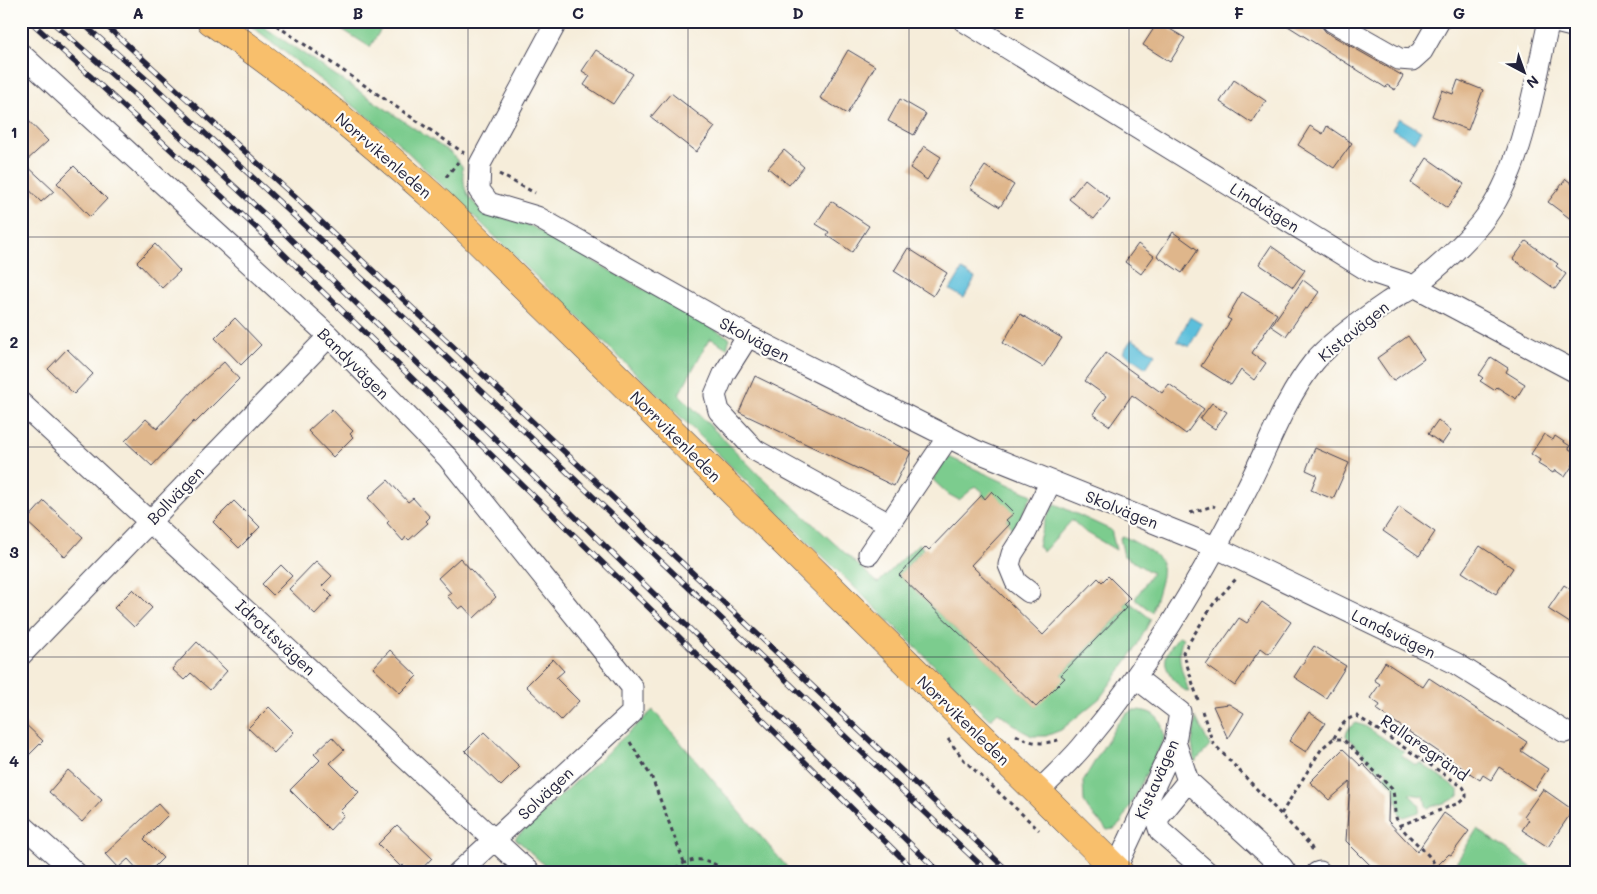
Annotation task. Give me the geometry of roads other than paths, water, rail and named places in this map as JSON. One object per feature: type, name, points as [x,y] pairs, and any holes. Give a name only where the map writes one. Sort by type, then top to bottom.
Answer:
[{"type":"main road","name":"Norrvikenleden","points":[[211,21],[322,102],[436,200],[1118,870]]},
{"type":"street","name":"Skolvägen","points":[[557,21],[480,164],[479,190],[489,204],[537,217],[748,336],[948,437],[1051,481],[1215,546]]},
{"type":"street","name":"Lindvägen","points":[[964,21],[1369,271],[1414,286],[1576,372]]},
{"type":"street","points":[[1332,21],[1398,59],[1412,60],[1422,51],[1439,21]]},
{"type":"street","name":"Kistavägen","points":[[1038,792],[1081,748],[1136,678],[1193,589],[1246,491],[1286,404],[1315,361],[1346,333],[1414,286],[1457,250],[1483,221],[1504,186],[1520,144],[1551,21]]},
{"type":"street","points":[[1551,21],[1576,27]]},
{"type":"street","name":"Bandyvägen","points":[[21,54],[329,336],[448,458],[632,687],[626,719]]},
{"type":"street","name":"Bollvägen","points":[[21,655],[329,336]]},
{"type":"street","points":[[748,336],[724,374],[715,395],[719,411],[755,450],[889,524]]},
{"type":"street","name":"Idrottsvägen","points":[[21,403],[530,873]]},
{"type":"street","points":[[868,554],[948,437]]},
{"type":"street","points":[[1030,592],[1016,582],[1009,565],[1012,554],[1026,532],[1051,481]]},
{"type":"street","name":"Landsvägen","points":[[1215,546],[1455,663],[1565,732]]},
{"type":"street","name":"Kistavägen","points":[[1118,870],[1175,742],[1180,712],[1136,678]]},
{"type":"street","name":"Solvägen","points":[[458,873],[626,719]]},
{"type":"street","points":[[1175,742],[1188,781],[1282,867],[1286,873]]},
{"type":"street","points":[[1188,781],[1158,818],[1158,825],[1160,831],[1208,873]]},
{"type":"street","points":[[21,824],[76,873]]},
{"type":"water","points":[[1399,118],[1421,131],[1414,142],[1392,129]]},
{"type":"water","points":[[962,270],[975,278],[964,298],[950,290]]},
{"type":"water","points":[[1190,317],[1202,324],[1189,347],[1177,341]]},
{"type":"water","points":[[1132,339],[1155,354],[1146,368],[1123,352]]},
{"type":"railway","points":[[30,21],[262,233],[672,630],[917,873]]},
{"type":"railway","points":[[51,21],[142,101],[273,222],[940,873]]},
{"type":"railway","points":[[80,21],[154,86],[424,336],[989,873]]},
{"type":"railway","points":[[101,21],[295,197],[1010,873]]}]
